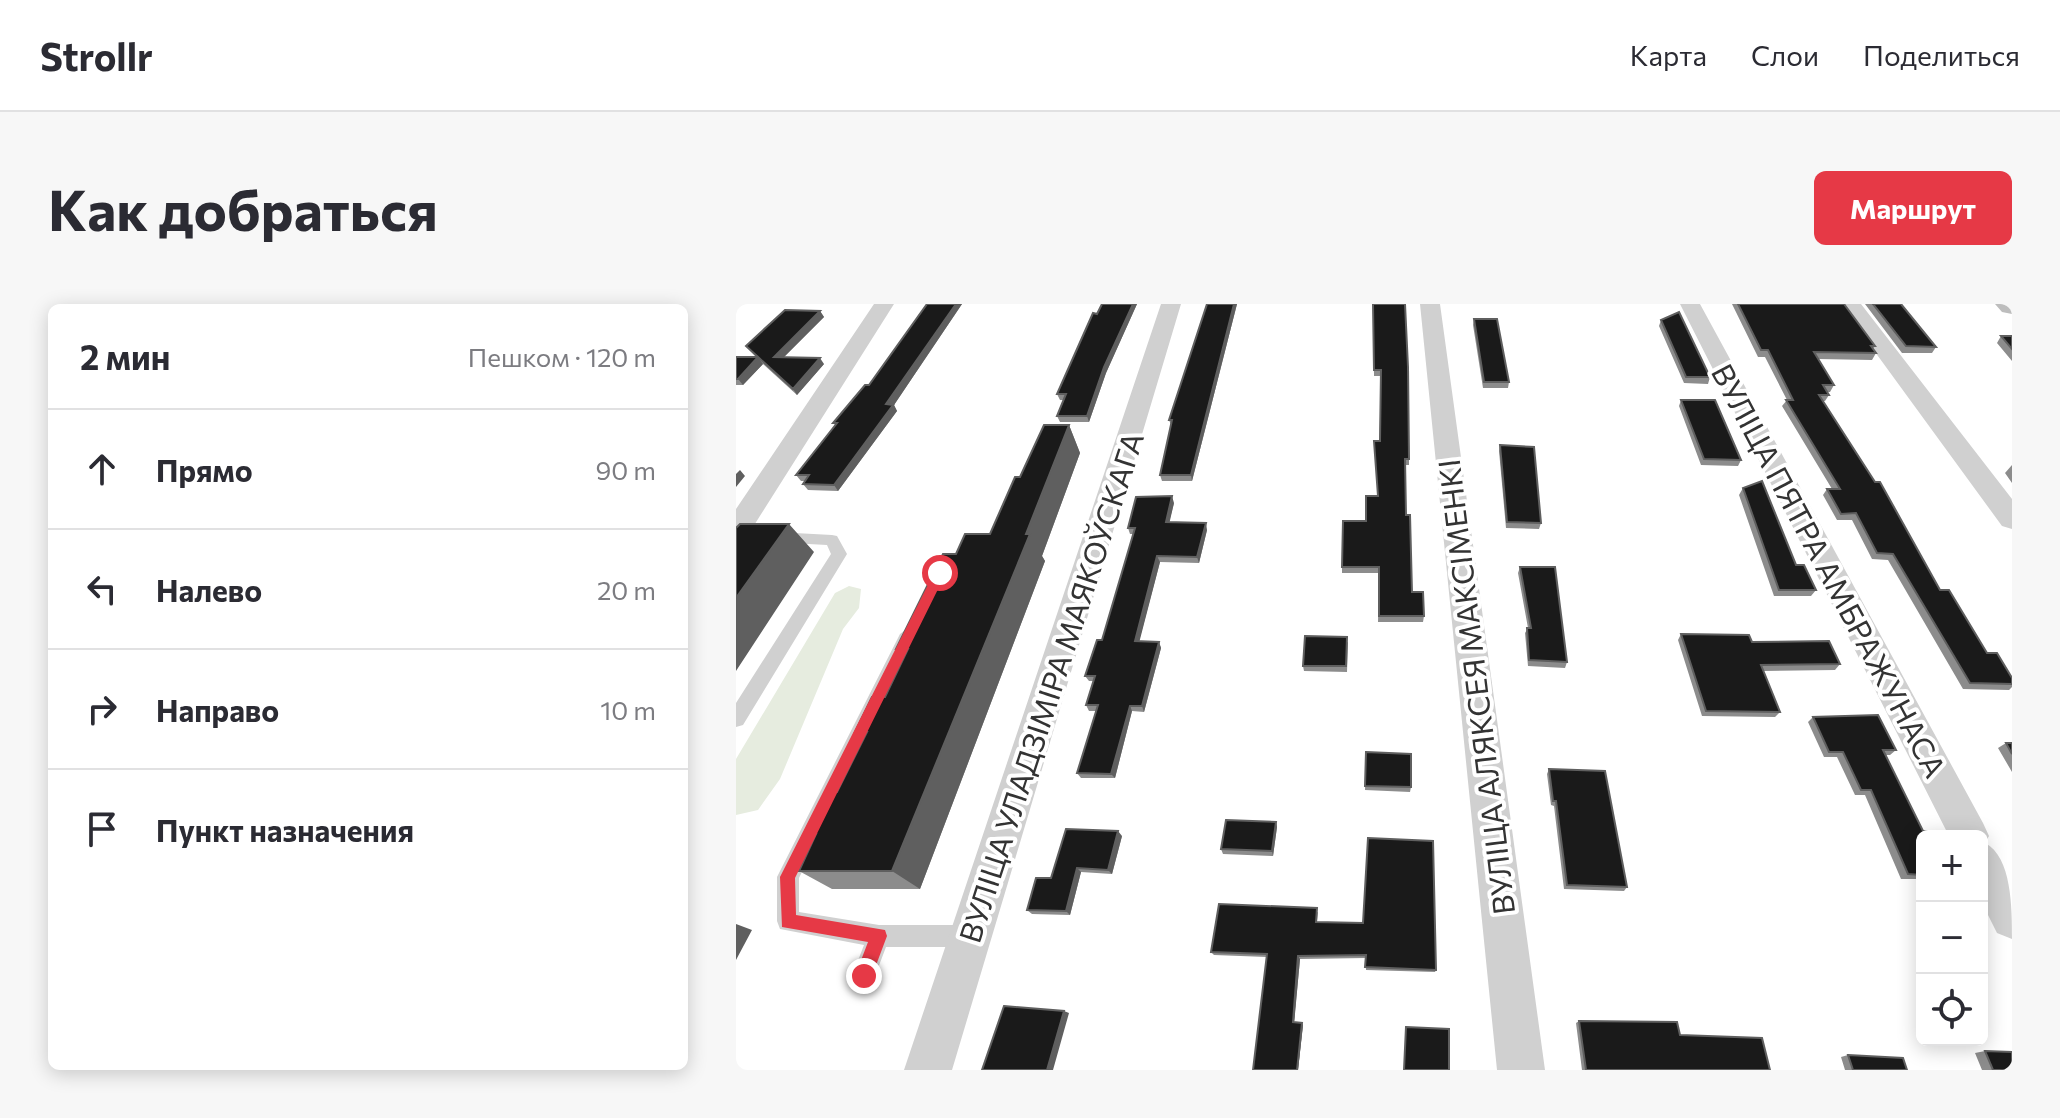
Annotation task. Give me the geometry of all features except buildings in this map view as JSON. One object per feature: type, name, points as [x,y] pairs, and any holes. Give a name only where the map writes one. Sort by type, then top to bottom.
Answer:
[{"type":"street","points":[[736,533],[884,304]]},
{"type":"street","name":"ВУЛІЦА УЛАДЗІМІРА МАЯКОЎСКАГА","points":[[928,1070],[1171,304]]},
{"type":"street","name":"ВУЛІЦА АЛЯКСЕЯ МАКСІМЕНКІ","points":[[1430,304],[1521,1070]]},
{"type":"street","name":"ВУЛІЦА ПЯТРА АМБРАЖУНАСА","points":[[1690,304],[1966,830]]},
{"type":"street","points":[[1850,304],[2012,519]]},
{"type":"street","points":[[1988,872],[2012,918]]},
{"type":"lane","points":[[736,533],[832,540],[839,554],[736,719]]},
{"type":"lane","points":[[919,614],[788,877],[788,921],[879,936],[971,936]]},
{"type":"lane","points":[[864,976],[879,936]]},
{"type":"shaded area","points":[[849,586],[861,589],[859,608],[843,629],[780,779],[758,810],[736,815],[736,759],[835,593]]},
{"type":"route","points":[[864,976],[879,936],[788,921],[788,877],[940,573]]}]
